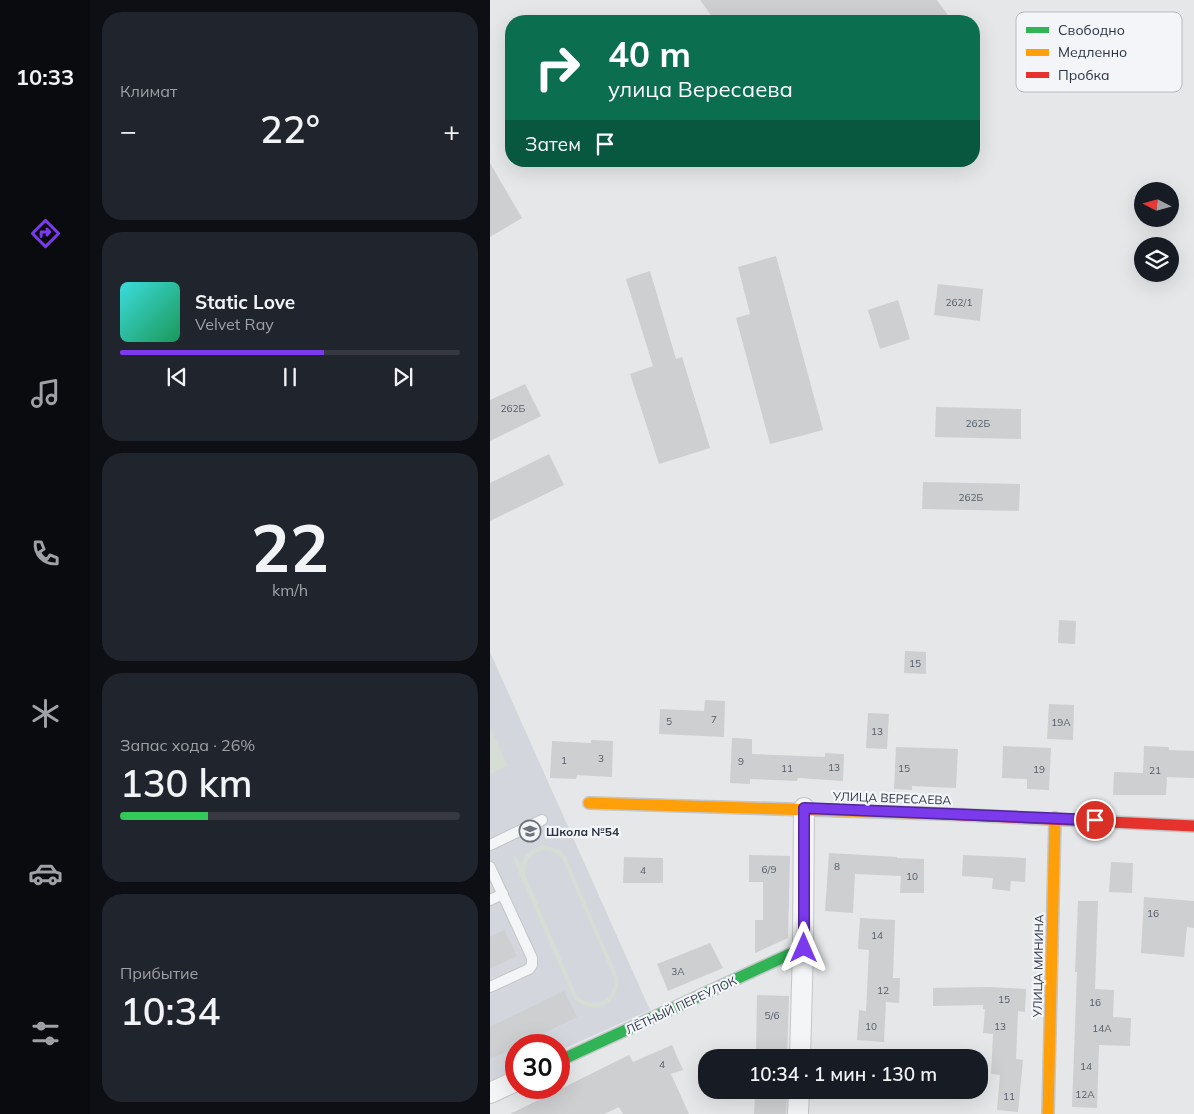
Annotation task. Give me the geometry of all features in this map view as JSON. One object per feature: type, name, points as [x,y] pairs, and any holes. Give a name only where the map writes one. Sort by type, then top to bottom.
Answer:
[{"type":"street","name":"УЛИЦА ВЕРЕСАЕВА","points":[[589,803],[804,808],[1055,818],[1194,826]]},
{"type":"street","points":[[800,1049],[804,948],[804,808]]},
{"type":"street","name":"УЛИЦА МИНИНА","points":[[1048,1114],[1055,818]]},
{"type":"street","name":"ЛЁТНЫЙ ПЕРЕУЛОК","points":[[570,1056],[804,948]]},
{"type":"street","points":[[490,1093],[505,1086]]},
{"type":"street","points":[[798,1114],[799,1099]]},
{"type":"lane","points":[[490,845],[542,820]]},
{"type":"lane","points":[[490,866],[532,958],[532,965],[529,969],[490,987]]},
{"type":"lane","points":[[490,900],[503,894]]},
{"type":"shaded area","name":"Школа №54","points":[[490,652],[650,1010],[570,1046],[570,1034],[505,1034],[505,1075],[490,1081]]},
{"type":"shaded area","points":[[490,727],[508,766],[490,774]]},
{"type":"shaded area","points":[[545,845],[560,850],[565,855],[619,980],[614,997],[603,1006],[597,1008],[589,1007],[574,999],[512,857],[516,855],[521,865],[530,851]],"holes":[[[540,851],[551,851],[562,858],[615,980],[611,994],[602,1002],[590,1002],[577,996],[525,874],[526,865],[533,855]]]},
{"type":"building","points":[[700,0],[937,0],[948,15],[711,15]]},
{"type":"building","points":[[490,163],[522,218],[490,237]]},
{"type":"building","points":[[776,256],[823,430],[770,444],[736,318],[750,314],[738,267]]},
{"type":"building","points":[[650,271],[676,359],[682,357],[710,448],[659,464],[630,374],[653,366],[626,279]]},
{"type":"building","points":[[938,284],[983,289],[980,321],[934,315]]},
{"type":"building","points":[[898,300],[910,339],[880,349],[868,310]]},
{"type":"building","points":[[525,384],[541,416],[490,441],[490,400]]},
{"type":"building","points":[[936,407],[1021,409],[1021,439],[935,437]]},
{"type":"building","points":[[549,454],[564,485],[490,521],[490,483]]},
{"type":"building","points":[[923,482],[1020,484],[1019,511],[922,509]]},
{"type":"building","points":[[1059,620],[1076,621],[1075,644],[1058,643]]},
{"type":"building","points":[[905,651],[926,652],[926,674],[904,673]]},
{"type":"building","points":[[705,700],[725,701],[724,737],[659,734],[660,709],[704,711]]},
{"type":"building","points":[[1049,704],[1074,705],[1073,740],[1047,739]]},
{"type":"building","points":[[868,713],[889,714],[887,749],[866,748]]},
{"type":"building","points":[[732,738],[752,739],[752,754],[825,757],[825,753],[844,754],[843,781],[798,778],[797,781],[750,779],[750,784],[730,783]]},
{"type":"building","points":[[591,740],[613,741],[612,777],[577,775],[576,779],[550,778],[552,741],[591,743]]},
{"type":"building","points":[[1003,746],[1051,748],[1049,790],[1027,789],[1027,779],[1002,778]]},
{"type":"building","points":[[1144,746],[1194,751],[1194,778],[1167,777],[1166,795],[1113,795],[1114,772],[1143,773]]},
{"type":"building","points":[[896,747],[958,749],[956,788],[912,786],[912,790],[894,789]]},
{"type":"building","points":[[829,853],[924,859],[924,893],[900,893],[901,876],[855,874],[853,913],[825,911]]},
{"type":"building","points":[[749,855],[790,856],[788,938],[755,953],[755,920],[763,920],[763,882],[749,882]]},
{"type":"building","points":[[963,855],[1026,858],[1025,882],[1011,881],[1010,891],[992,889],[993,878],[962,876]]},
{"type":"building","points":[[624,857],[663,858],[663,883],[623,883]]},
{"type":"building","points":[[1111,862],[1133,863],[1132,893],[1109,892]]},
{"type":"building","points":[[1144,897],[1194,901],[1194,928],[1187,927],[1184,957],[1141,953]]},
{"type":"building","points":[[1078,901],[1098,901],[1095,989],[1114,990],[1113,1017],[1131,1018],[1130,1046],[1099,1045],[1097,1108],[1072,1107]]},
{"type":"building","points":[[860,918],[895,920],[893,978],[900,978],[899,1003],[886,1002],[884,1042],[857,1040],[859,1010],[866,1011],[869,950],[858,949]]},
{"type":"building","points":[[504,930],[517,956],[490,969],[490,937]]},
{"type":"building","points":[[710,943],[723,968],[668,991],[657,964]]},
{"type":"building","points":[[989,987],[1026,989],[1025,1012],[1018,1011],[1016,1059],[1023,1060],[1018,1112],[997,1110],[1000,1075],[991,1074],[993,1034],[983,1033],[985,1009],[983,1009],[983,1005],[933,1006],[933,988]]},
{"type":"building","points":[[564,991],[577,1017],[542,1034],[505,1034],[505,1052],[490,1059],[490,1027]]},
{"type":"building","points":[[757,995],[789,996],[787,1049],[756,1049]]},
{"type":"building","points":[[672,1045],[683,1070],[671,1074],[689,1114],[623,1114],[619,1107],[604,1114],[510,1114],[540,1099],[570,1099],[570,1084],[629,1055],[633,1062]]},
{"type":"building","points":[[755,1099],[787,1099],[786,1114],[754,1114]]},
{"type":"traffic: fast","points":[[570,1056],[803,948]]},
{"type":"traffic: slow","points":[[589,803],[943,814]]},
{"type":"traffic: slow","points":[[1048,1114],[1055,818]]},
{"type":"traffic: jam","points":[[943,814],[1194,826]]},
{"type":"place","name":"Школа №54","points":[[530,831]]},
{"type":"route","points":[[804,948],[804,808],[1095,820]]}]
